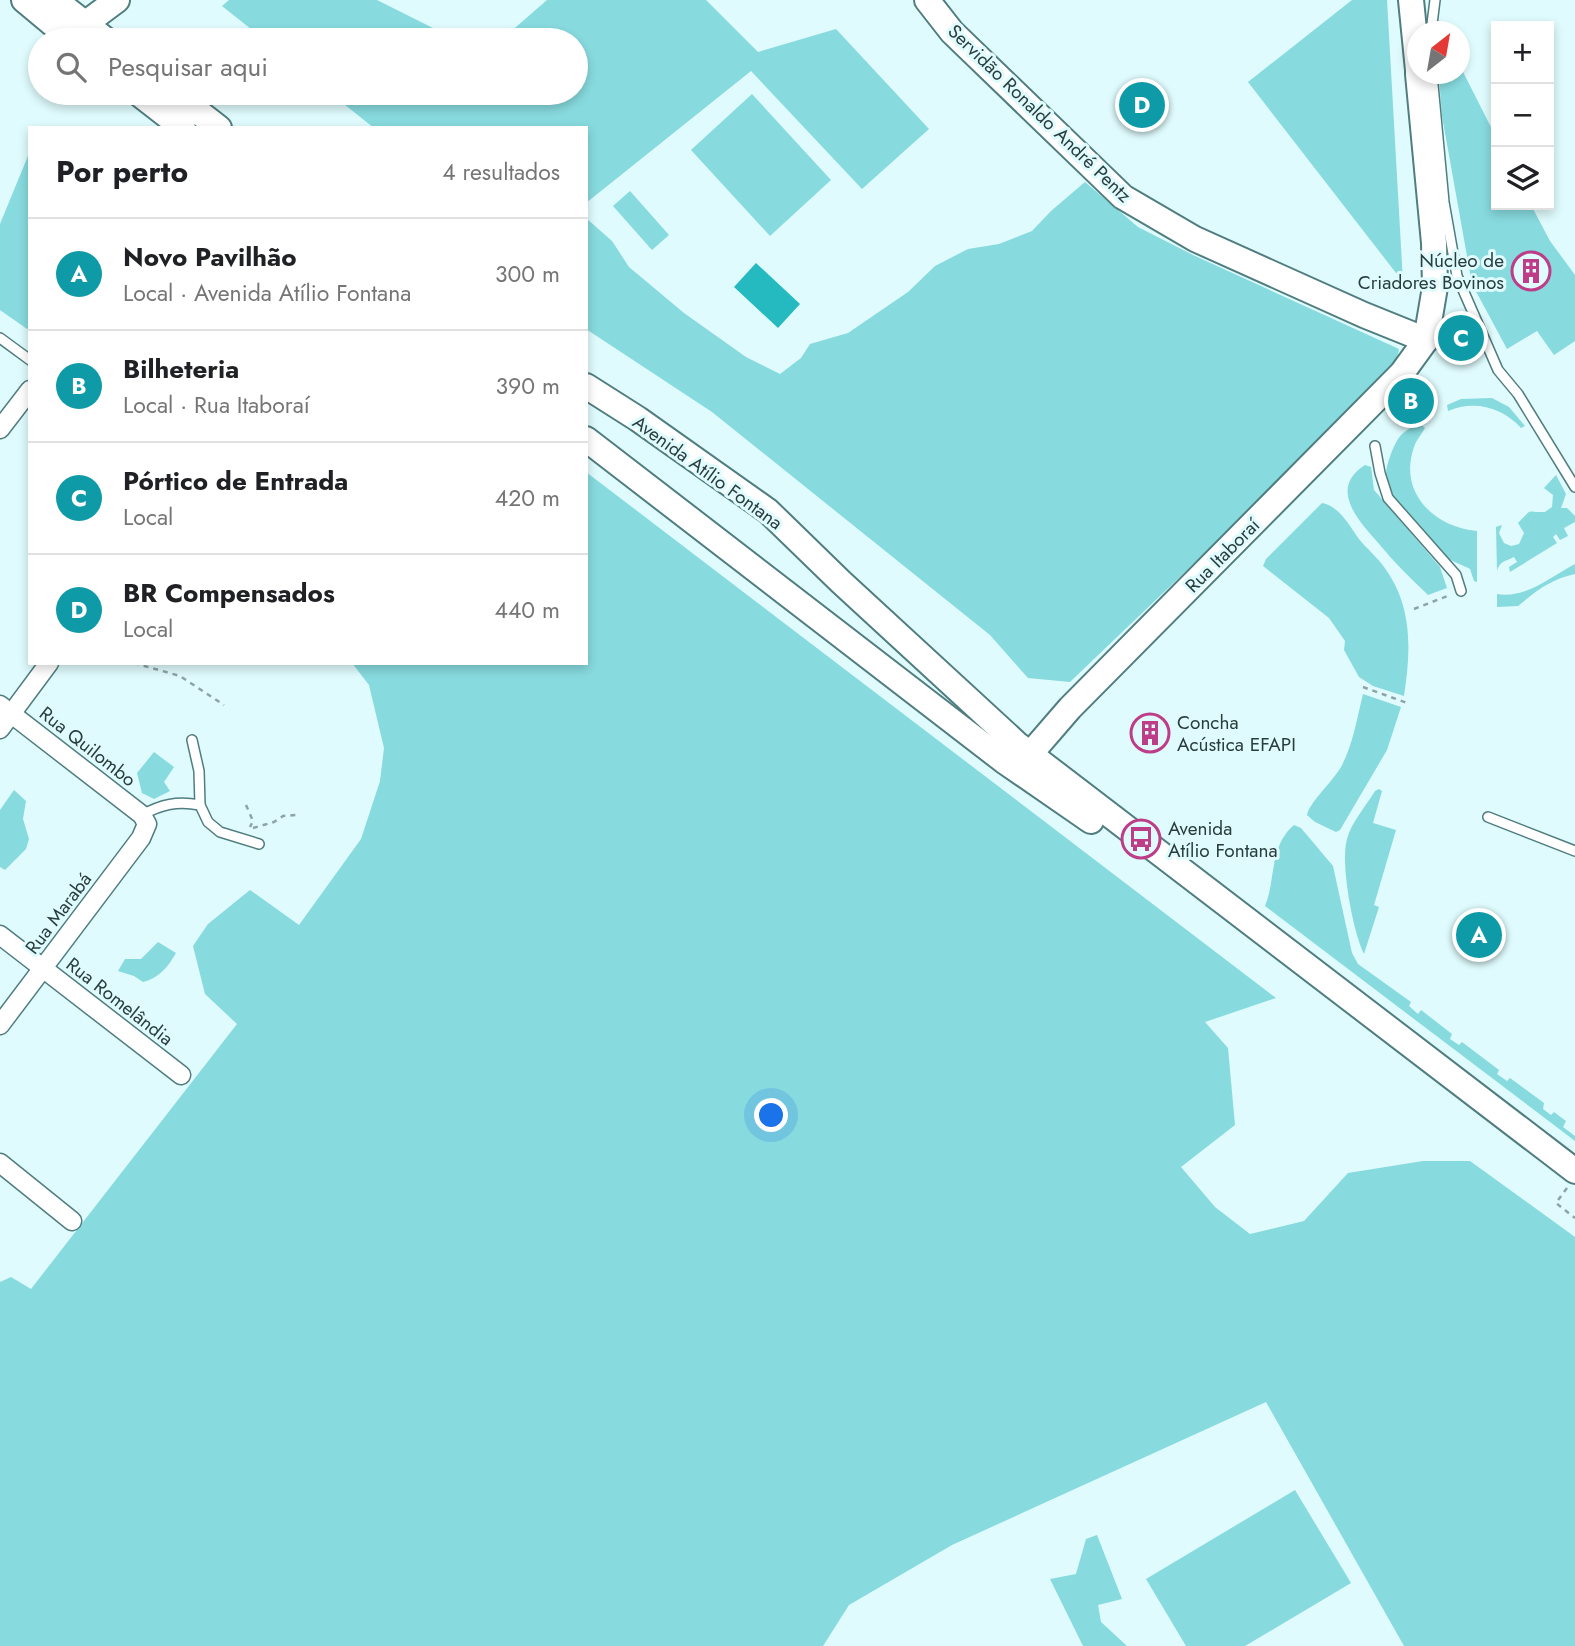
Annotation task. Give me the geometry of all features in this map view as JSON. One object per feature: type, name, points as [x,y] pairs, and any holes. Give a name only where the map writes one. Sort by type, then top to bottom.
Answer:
[{"type":"main road","points":[[24,0],[69,21],[111,1]]},
{"type":"main road","name":"Servidão Ronaldo André Pentz","points":[[927,0],[952,32],[1123,197],[1195,239],[1426,340]]},
{"type":"main road","points":[[1411,0],[1413,21]]},
{"type":"main road","points":[[1419,84],[1434,243],[1435,288],[1426,340]]},
{"type":"main road","points":[[153,105],[180,126]]},
{"type":"main road","points":[[189,105],[216,126]]},
{"type":"main road","name":"Rua Itaboraí","points":[[1023,762],[1070,708],[1402,373],[1426,340]]},
{"type":"main road","name":"Avenida Atílio Fontana","points":[[588,387],[638,419],[768,511],[1017,744],[1023,762]]},
{"type":"main road","name":"Avenida Atílio Fontana","points":[[588,440],[1023,762],[1081,814],[1569,1188]]},
{"type":"street","points":[[0,429],[28,393]]},
{"type":"street","points":[[0,729],[6,709],[47,665]]},
{"type":"street","name":"Rua Quilombo","points":[[6,709],[144,819]]},
{"type":"street","name":"Rua Marabá","points":[[0,1025],[141,838],[144,819]]},
{"type":"street","name":"Rua Romelândia","points":[[0,935],[181,1075]]},
{"type":"street","points":[[0,1163],[72,1221]]},
{"type":"lane","points":[[1432,21],[1435,0]]},
{"type":"lane","points":[[1433,84],[1444,202],[1457,276],[1498,370],[1518,394],[1575,487]]},
{"type":"lane","points":[[0,338],[28,358]]},
{"type":"lane","points":[[1375,446],[1388,498],[1456,575],[1461,591]]},
{"type":"lane","points":[[192,740],[199,771],[200,805],[208,822],[220,832],[259,844]]},
{"type":"lane","points":[[144,819],[159,806],[178,802],[200,805]]},
{"type":"lane","points":[[1488,817],[1575,851]]},
{"type":"path","points":[[1414,609],[1461,591]]},
{"type":"path","points":[[141,665],[180,676],[224,705]]},
{"type":"path","points":[[1363,687],[1410,704]]},
{"type":"path","points":[[246,805],[253,821],[250,828],[274,822],[283,816],[297,815]]},
{"type":"path","points":[[1569,1188],[1575,1218]]},
{"type":"shaded area","points":[[229,0],[377,0],[433,28],[250,28],[222,6]]},
{"type":"shaded area","points":[[547,0],[706,0],[758,52],[836,29],[929,129],[862,189],[751,71],[588,201],[588,126],[371,126],[345,105],[588,105],[588,28],[515,28]]},
{"type":"shaded area","points":[[1352,0],[1387,0],[1403,282],[1248,82]]},
{"type":"shaded area","points":[[1440,84],[1469,84],[1491,127],[1491,210],[1534,210],[1550,241],[1575,275],[1575,341],[1554,355],[1537,331],[1507,349],[1472,284],[1442,116]]},
{"type":"shaded area","points":[[752,94],[831,180],[770,236],[691,150]]},
{"type":"shaded area","points":[[28,156],[27,329],[0,310],[0,224]]},
{"type":"shaded area","points":[[1085,182],[1138,227],[1399,349],[1394,372],[1070,682],[1028,678],[990,635],[712,412],[588,330],[588,220],[612,241],[629,267],[684,313],[746,357],[780,374],[801,358],[810,344],[848,333],[908,292],[935,266],[968,249],[999,244],[1032,231]]},
{"type":"shaded area","points":[[630,191],[669,235],[652,250],[613,206]]},
{"type":"shaded area","points":[[756,263],[800,304],[778,328],[734,287]]},
{"type":"shaded area","points":[[1492,398],[1509,407],[1525,426],[1521,428],[1496,410],[1478,406],[1448,411],[1447,405],[1461,399]]},
{"type":"shaded area","points":[[1419,423],[1425,428],[1415,444],[1410,464],[1416,493],[1423,505],[1434,515],[1447,523],[1477,531],[1477,582],[1474,581],[1470,569],[1446,557],[1420,531],[1401,507],[1388,484],[1386,471],[1398,439]]},
{"type":"shaded area","points":[[1365,465],[1371,467],[1374,490],[1440,567],[1447,588],[1428,595],[1356,516],[1348,495],[1348,484],[1354,474]]},
{"type":"shaded area","points":[[588,474],[1276,998],[1205,1022],[1228,1048],[1235,1125],[1181,1167],[1215,1207],[1250,1234],[1304,1221],[1348,1173],[1423,1161],[1470,1161],[1575,1237],[1575,1646],[1404,1646],[1266,1402],[952,1545],[849,1605],[823,1646],[0,1646],[0,1282],[11,1277],[31,1289],[237,1024],[205,994],[193,946],[208,924],[250,890],[299,925],[361,839],[380,781],[384,748],[369,685],[354,665],[588,665]]},
{"type":"shaded area","points":[[1556,475],[1566,494],[1561,508],[1567,508],[1575,516],[1575,522],[1564,528],[1568,536],[1560,540],[1556,534],[1553,537],[1557,543],[1510,572],[1509,567],[1517,562],[1514,557],[1501,563],[1497,571],[1496,527],[1502,525],[1499,533],[1504,543],[1511,546],[1519,544],[1524,533],[1518,523],[1530,512],[1545,512],[1552,507],[1553,495],[1544,488]]},
{"type":"shaded area","points":[[1322,503],[1334,508],[1343,517],[1384,567],[1400,597],[1408,629],[1404,696],[1373,686],[1359,677],[1344,650],[1345,641],[1329,618],[1263,566],[1266,559]]},
{"type":"shaded area","points":[[1575,564],[1575,574],[1551,582],[1518,606],[1497,607],[1497,594],[1508,595],[1528,590]]},
{"type":"shaded area","points":[[1363,694],[1401,707],[1387,750],[1340,830],[1336,832],[1307,815],[1345,759]]},
{"type":"shaded area","points":[[154,752],[174,767],[164,782],[170,791],[154,799],[142,793],[137,773]]},
{"type":"shaded area","points":[[14,790],[26,801],[23,819],[29,839],[26,849],[5,870],[0,867],[0,810]]},
{"type":"shaded area","points":[[1375,791],[1382,791],[1373,823],[1396,830],[1374,905],[1379,907],[1364,954],[1349,897],[1345,850],[1352,827]]},
{"type":"shaded area","points":[[1294,825],[1301,828],[1333,866],[1352,953],[1358,964],[1411,1002],[1409,1006],[1418,1014],[1421,1010],[1452,1034],[1450,1039],[1459,1045],[1462,1042],[1499,1070],[1497,1074],[1507,1081],[1510,1078],[1544,1103],[1543,1109],[1551,1115],[1554,1112],[1566,1121],[1563,1127],[1575,1136],[1575,1141],[1265,906],[1280,843]]},
{"type":"shaded area","points":[[158,942],[176,953],[158,975],[143,982],[118,971],[125,959],[141,959]]},
{"type":"shaded area","points":[[1295,1490],[1351,1583],[1245,1646],[1186,1646],[1146,1579]]},
{"type":"shaded area","points":[[1097,1535],[1122,1599],[1098,1605],[1101,1622],[1127,1646],[1083,1646],[1050,1579],[1076,1574],[1086,1539]]},
{"type":"place","name":"BR Compensados","points":[[1142,105]]},
{"type":"place","name":"Núcleo de Criadores Bovinos","points":[[1531,271]]},
{"type":"place","name":"Pórtico de Entrada","points":[[1461,338]]},
{"type":"place","name":"Bilheteria","points":[[1411,401]]},
{"type":"place","name":"Concha Acústica EFAPI","points":[[1150,733]]},
{"type":"place","name":"Avenida Atílio Fontana","points":[[1141,839]]},
{"type":"place","name":"Novo Pavilhão","points":[[1479,935]]}]
